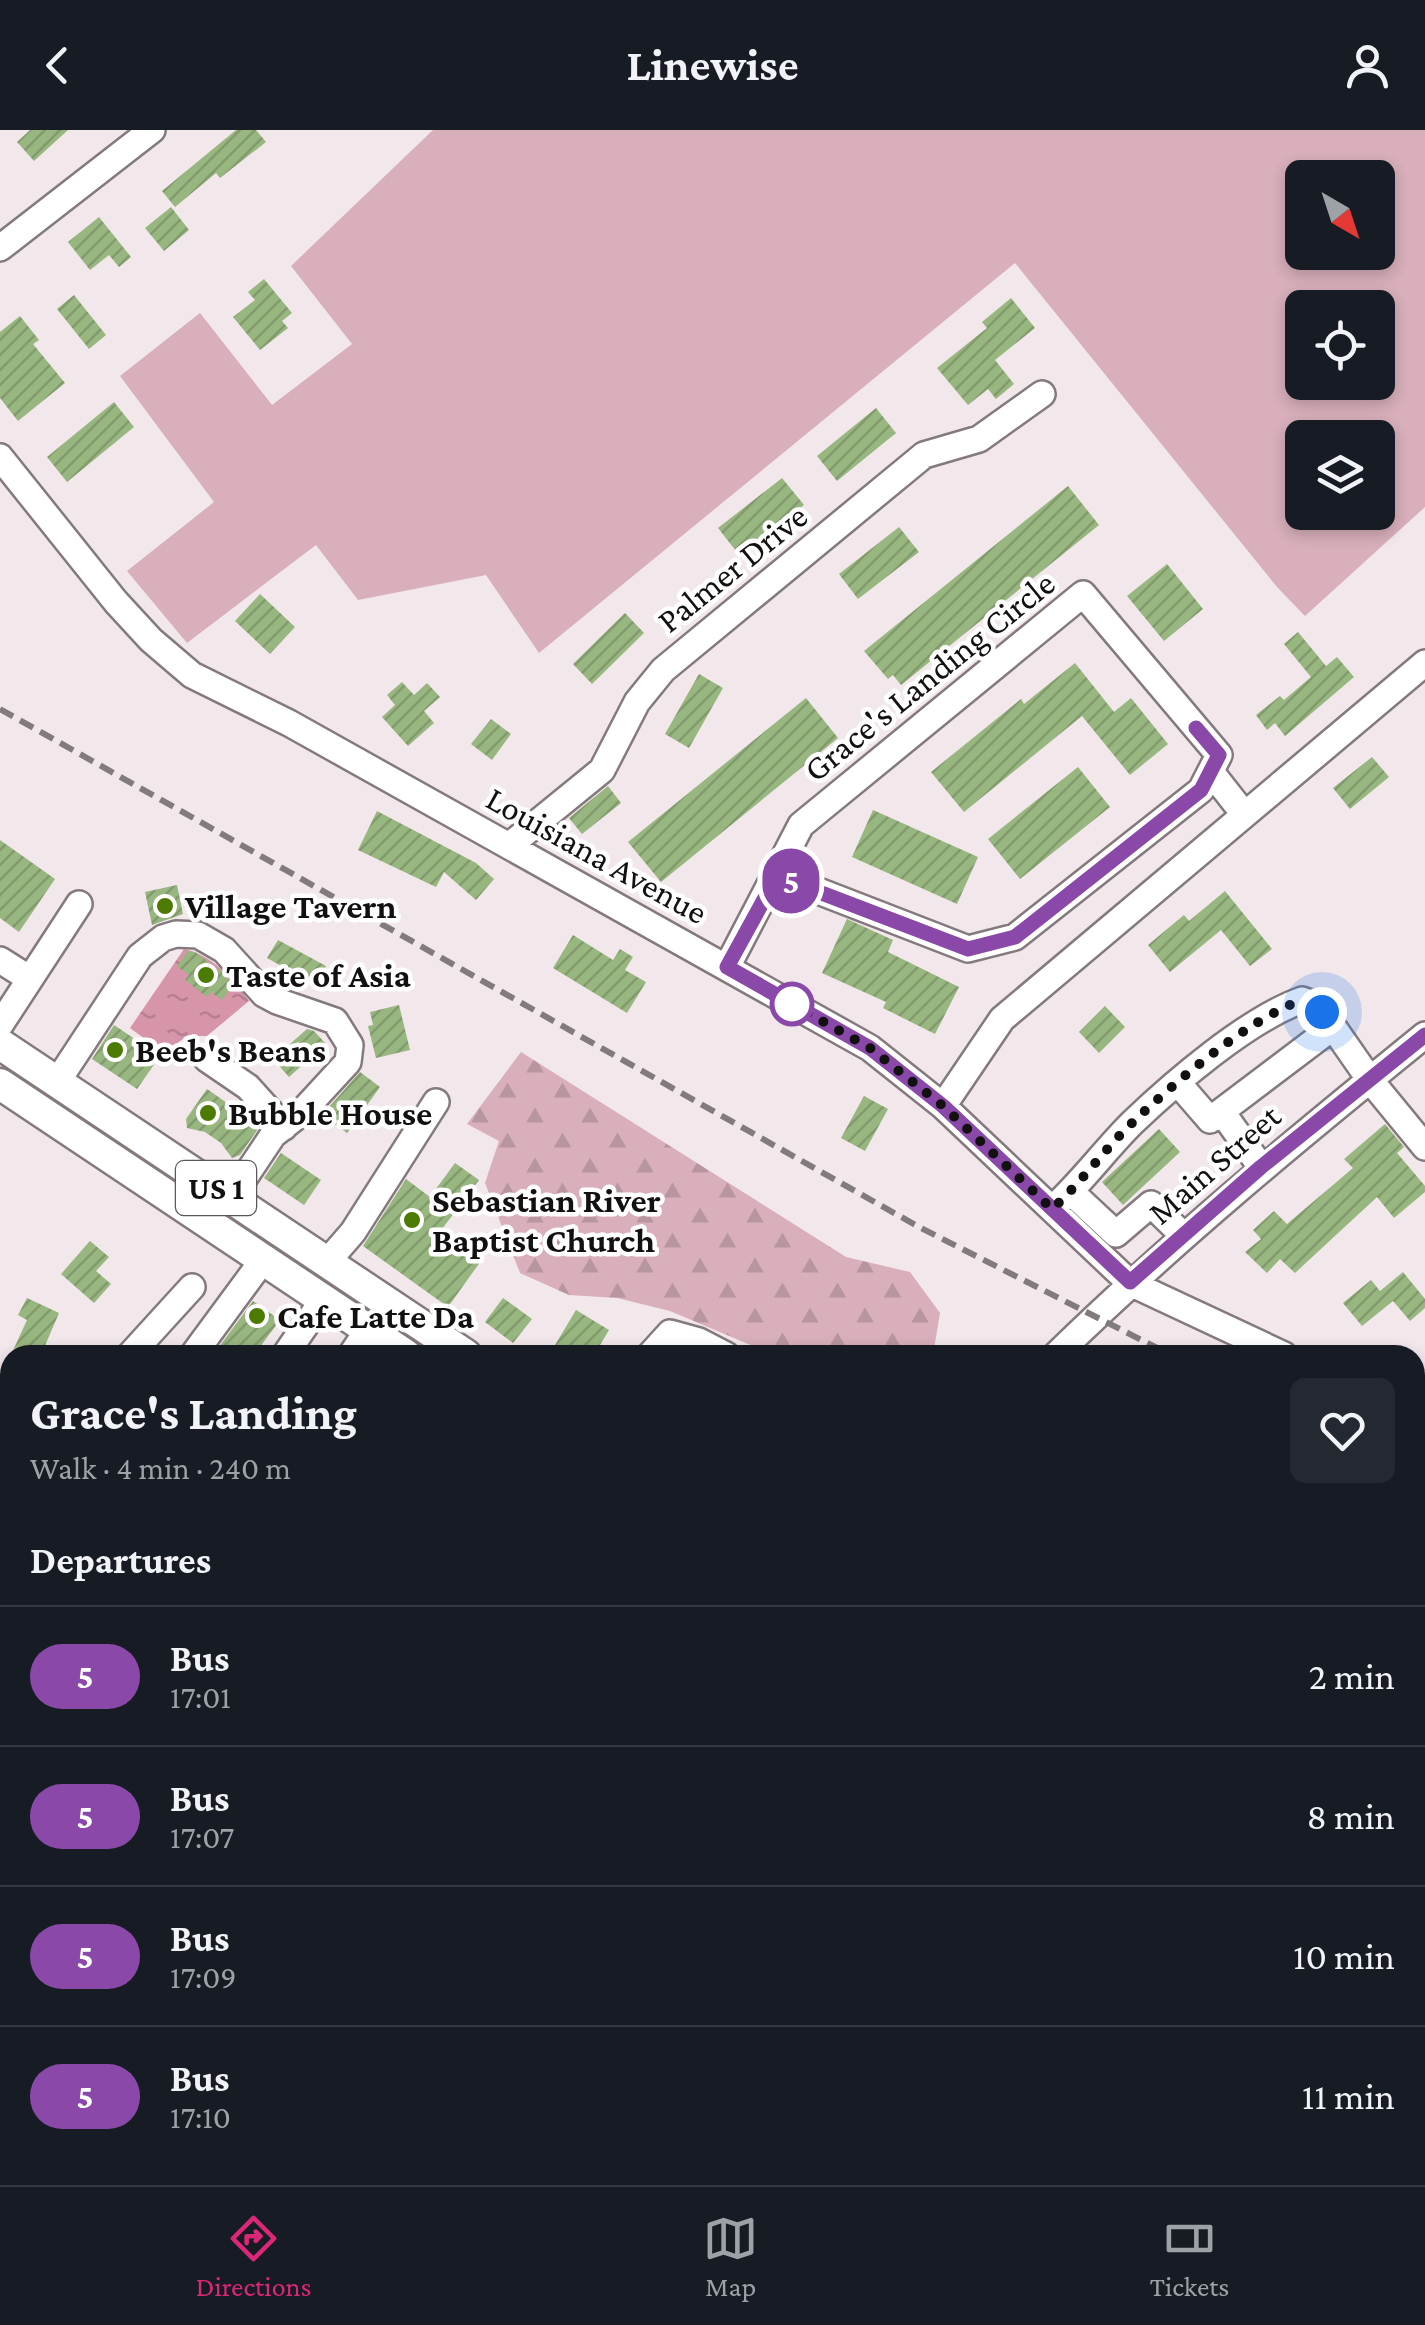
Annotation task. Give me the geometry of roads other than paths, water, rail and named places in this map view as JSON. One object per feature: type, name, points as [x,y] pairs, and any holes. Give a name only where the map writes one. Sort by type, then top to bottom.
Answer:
[{"type":"main road","name":"US 1","points":[[0,1044],[451,1345]]},
{"type":"main road","name":"US 1","points":[[0,1084],[323,1300],[360,1342]]},
{"type":"main road","points":[[266,1261],[302,1268],[327,1262]]},
{"type":"main road","points":[[360,1342],[390,1326],[432,1332]]},
{"type":"street","points":[[0,248],[152,130]]},
{"type":"street","name":"Palmer Drive","points":[[510,846],[602,770],[637,702],[663,670],[924,455],[980,439],[1042,394]]},
{"type":"street","name":"Louisiana Avenue","points":[[0,457],[116,602],[151,640],[192,675],[289,723],[870,1048],[1061,1200],[1130,1282],[1263,1345]]},
{"type":"street","name":"Grace's Landing Circle","points":[[727,967],[801,824],[1083,594],[1219,755],[1211,772]]},
{"type":"street","points":[[943,1106],[1002,1020],[1425,664]]},
{"type":"street","points":[[777,876],[968,949],[1015,937],[1201,790],[1211,772],[1244,814]]},
{"type":"street","points":[[0,1025],[79,904]]},
{"type":"street","points":[[57,1082],[140,956],[163,938],[176,934],[198,935],[224,950],[264,994],[335,1021],[348,1039],[348,1062],[272,1136],[231,1198]]},
{"type":"street","points":[[0,960],[30,979]]},
{"type":"street","points":[[1184,1236],[1151,1204],[1116,1234],[1061,1200],[1131,1124],[1178,1083],[1279,1008],[1302,1000],[1314,1004],[1425,1148]]},
{"type":"street","points":[[1178,1083],[1210,1120],[1333,1027]]},
{"type":"street","name":"Main Street","points":[[1066,1345],[1130,1282],[1261,1167],[1425,1035]]},
{"type":"street","points":[[207,1059],[248,1087],[284,1127]]},
{"type":"street","points":[[327,1262],[353,1232],[436,1102]]},
{"type":"street","points":[[1222,1112],[1261,1167]]},
{"type":"street","points":[[200,1345],[266,1261]]},
{"type":"street","points":[[139,1345],[192,1287]]},
{"type":"street","points":[[292,1345],[323,1300]]},
{"type":"street","points":[[659,1345],[670,1332],[707,1345]]},
{"type":"water","points":[[184,949],[221,969],[249,1001],[207,1036],[187,1036],[164,1053],[130,1028]]},
{"type":"railway","points":[[0,709],[919,1227],[1151,1345]]},
{"type":"place","name":"Village Tavern","points":[[165,906]]},
{"type":"place","name":"Taste of Asia","points":[[206,975]]},
{"type":"place","name":"Beeb's Beans","points":[[115,1050]]},
{"type":"place","name":"Bubble House","points":[[208,1113]]},
{"type":"place","name":"Sebastian River Baptist Church","points":[[412,1220]]},
{"type":"place","name":"Cafe Latte Da","points":[[257,1316]]}]
